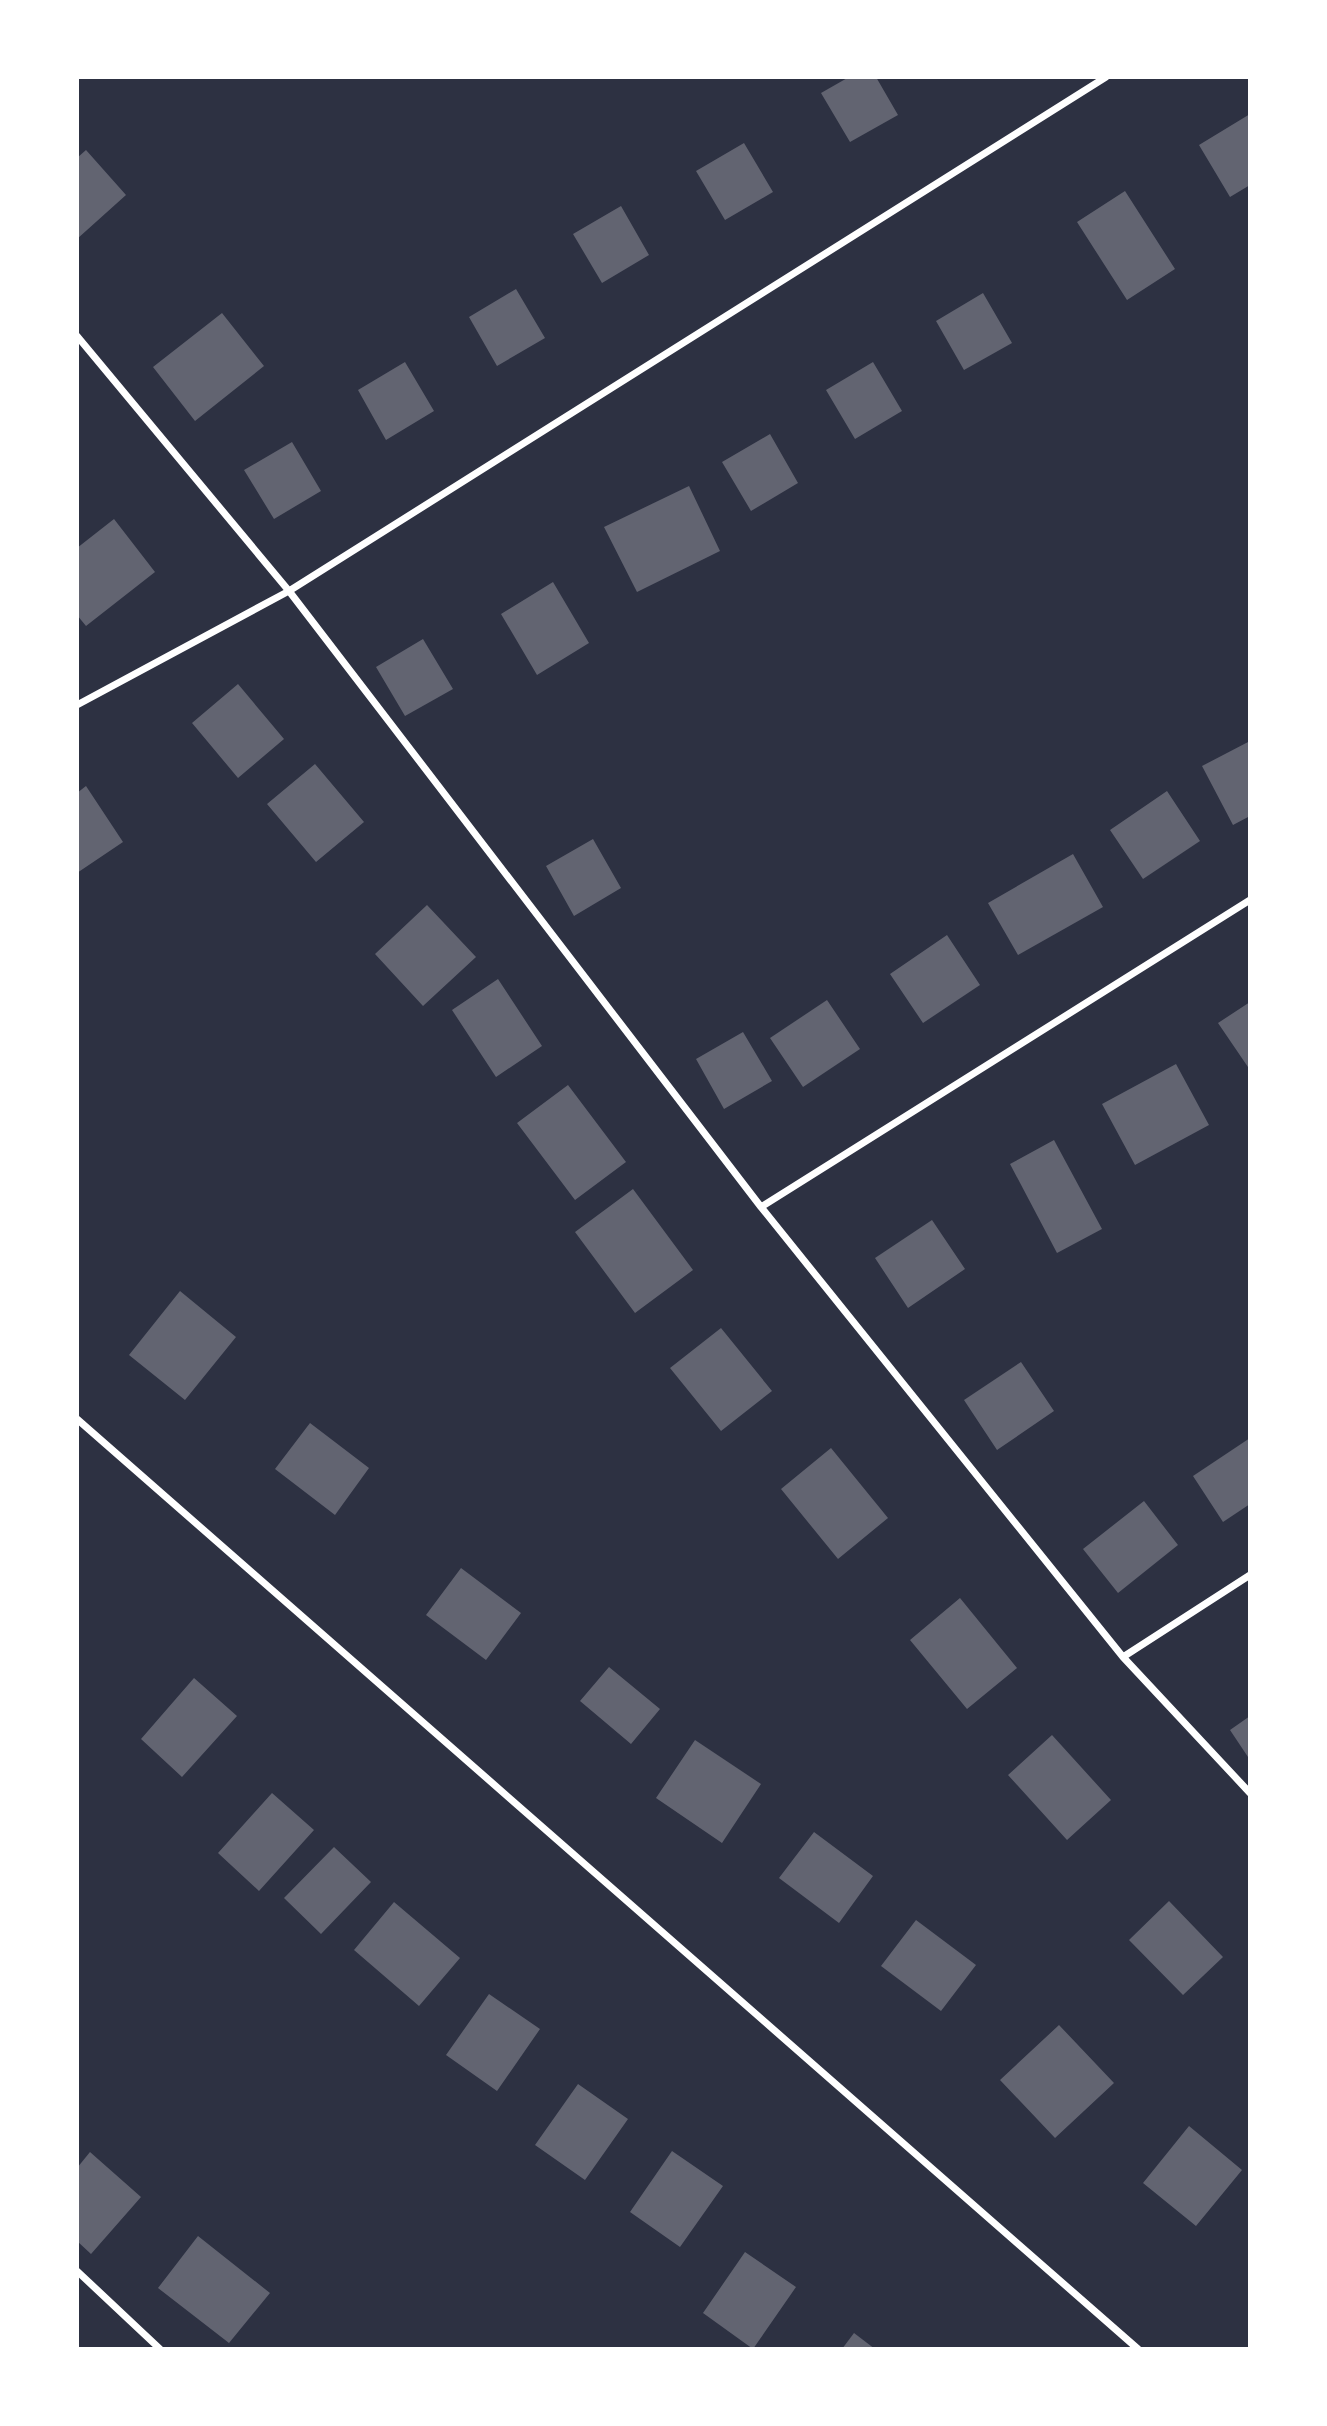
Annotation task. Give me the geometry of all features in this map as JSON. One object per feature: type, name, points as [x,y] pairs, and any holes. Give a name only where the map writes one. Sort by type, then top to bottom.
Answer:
[{"type":"street","points":[[77,705],[289,591],[1106,77]]},
{"type":"street","points":[[77,336],[289,591],[761,1208],[1123,1657],[1250,1793]]},
{"type":"street","points":[[761,1208],[1250,900]]},
{"type":"street","points":[[77,1419],[1138,2349]]},
{"type":"street","points":[[1123,1657],[1250,1575]]},
{"type":"street","points":[[77,2271],[160,2349]]},
{"type":"building","points":[[849,77],[876,77],[898,115],[850,142],[821,93]]},
{"type":"building","points":[[1250,114],[1250,185],[1230,197],[1199,145]]},
{"type":"building","points":[[744,143],[773,192],[725,220],[696,171]]},
{"type":"building","points":[[86,150],[126,195],[77,239],[77,158]]},
{"type":"building","points":[[1125,191],[1175,269],[1127,300],[1077,222]]},
{"type":"building","points":[[621,206],[649,255],[602,283],[573,234]]},
{"type":"building","points":[[516,289],[545,338],[497,366],[469,317]]},
{"type":"building","points":[[983,293],[1012,343],[964,370],[936,321]]},
{"type":"building","points":[[222,313],[264,366],[195,421],[153,367]]},
{"type":"building","points":[[405,362],[434,411],[386,440],[358,390]]},
{"type":"building","points":[[873,362],[902,411],[855,439],[826,390]]},
{"type":"building","points":[[770,434],[798,483],[751,511],[722,462]]},
{"type":"building","points":[[292,442],[321,491],[274,519],[244,470]]},
{"type":"building","points":[[689,486],[720,551],[637,592],[604,527]]},
{"type":"building","points":[[114,519],[155,572],[86,626],[77,615],[77,548]]},
{"type":"building","points":[[553,582],[589,643],[537,675],[501,614]]},
{"type":"building","points":[[423,639],[453,689],[405,716],[376,667]]},
{"type":"building","points":[[238,684],[284,739],[238,778],[192,723]]},
{"type":"building","points":[[1250,741],[1250,816],[1233,825],[1202,766]]},
{"type":"building","points":[[315,764],[364,822],[316,862],[267,804]]},
{"type":"building","points":[[86,786],[123,842],[77,873],[77,793]]},
{"type":"building","points":[[1167,791],[1200,841],[1143,879],[1110,830]]},
{"type":"building","points":[[593,839],[621,888],[574,916],[546,866]]},
{"type":"building","points":[[1073,854],[1103,907],[1018,955],[988,903]]},
{"type":"building","points":[[427,905],[476,957],[423,1006],[375,954]]},
{"type":"building","points":[[947,935],[980,985],[923,1023],[890,974]]},
{"type":"building","points":[[498,979],[542,1046],[496,1077],[452,1010]]},
{"type":"building","points":[[827,1000],[860,1049],[803,1087],[770,1038]]},
{"type":"building","points":[[1250,1002],[1250,1070],[1218,1023]]},
{"type":"building","points":[[743,1032],[772,1081],[724,1109],[696,1059]]},
{"type":"building","points":[[1176,1064],[1209,1125],[1135,1165],[1102,1104]]},
{"type":"building","points":[[568,1085],[626,1162],[575,1200],[517,1123]]},
{"type":"building","points":[[1054,1140],[1102,1229],[1057,1253],[1010,1164]]},
{"type":"building","points":[[633,1189],[693,1270],[635,1313],[575,1232]]},
{"type":"building","points":[[932,1220],[965,1269],[908,1308],[875,1258]]},
{"type":"building","points":[[180,1291],[236,1337],[185,1400],[129,1355]]},
{"type":"building","points":[[721,1328],[772,1391],[721,1431],[670,1368]]},
{"type":"building","points":[[1021,1362],[1054,1411],[997,1450],[964,1400]]},
{"type":"building","points":[[310,1423],[369,1468],[335,1515],[275,1469]]},
{"type":"building","points":[[1250,1438],[1250,1504],[1223,1522],[1193,1476]]},
{"type":"building","points":[[831,1448],[888,1518],[838,1559],[781,1489]]},
{"type":"building","points":[[1144,1501],[1178,1545],[1118,1593],[1083,1549]]},
{"type":"building","points":[[461,1568],[521,1613],[486,1660],[426,1615]]},
{"type":"building","points":[[960,1598],[1017,1668],[967,1709],[910,1640]]},
{"type":"building","points":[[609,1667],[660,1709],[631,1744],[580,1701]]},
{"type":"building","points":[[194,1678],[237,1716],[182,1777],[141,1739]]},
{"type":"building","points":[[1250,1716],[1250,1760],[1230,1730]]},
{"type":"building","points":[[1052,1735],[1111,1800],[1067,1840],[1008,1775]]},
{"type":"building","points":[[695,1740],[761,1784],[722,1843],[656,1798]]},
{"type":"building","points":[[272,1793],[314,1830],[259,1891],[218,1853]]},
{"type":"building","points":[[814,1832],[873,1876],[839,1923],[779,1878]]},
{"type":"building","points":[[334,1847],[371,1882],[321,1934],[284,1898]]},
{"type":"building","points":[[1169,1901],[1223,1957],[1183,1995],[1129,1940]]},
{"type":"building","points":[[394,1902],[460,1958],[419,2006],[354,1950]]},
{"type":"building","points":[[916,1920],[976,1965],[941,2011],[881,1966]]},
{"type":"building","points":[[489,1994],[540,2029],[497,2091],[446,2055]]},
{"type":"building","points":[[1059,2025],[1114,2083],[1055,2138],[1000,2080]]},
{"type":"building","points":[[578,2084],[628,2119],[585,2180],[535,2145]]},
{"type":"building","points":[[1189,2126],[1242,2170],[1196,2226],[1143,2183]]},
{"type":"building","points":[[672,2151],[723,2186],[680,2247],[630,2212]]},
{"type":"building","points":[[90,2152],[141,2197],[91,2254],[77,2241],[77,2168]]},
{"type":"building","points":[[198,2236],[270,2293],[229,2343],[158,2288]]},
{"type":"building","points":[[745,2252],[796,2287],[753,2349],[703,2313]]},
{"type":"building","points":[[854,2333],[875,2349],[842,2349]]}]
